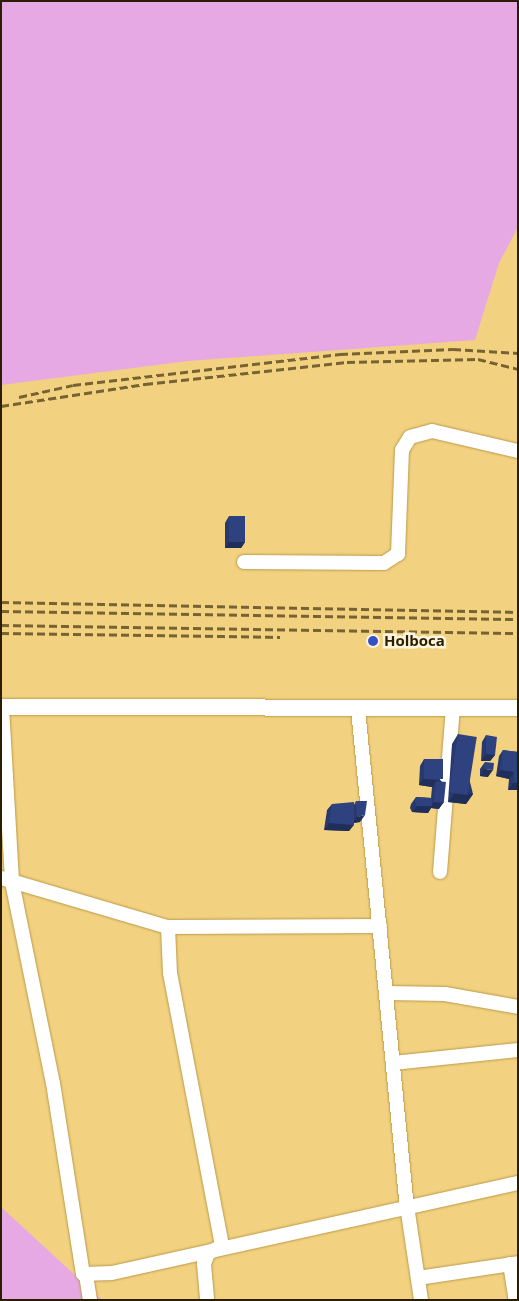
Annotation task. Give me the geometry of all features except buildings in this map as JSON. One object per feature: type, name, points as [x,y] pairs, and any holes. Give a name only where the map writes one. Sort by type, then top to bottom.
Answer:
[{"type":"main road","points":[[2,707],[518,708]]},
{"type":"street","points":[[244,562],[384,563],[398,554],[402,450],[410,437],[432,431],[518,451]]},
{"type":"street","points":[[2,707],[6,880],[53,1083],[80,1264],[86,1275],[90,1300]]},
{"type":"street","points":[[440,872],[453,708]]},
{"type":"street","points":[[358,709],[387,993],[406,1206],[421,1300]]},
{"type":"street","points":[[6,880],[168,927],[380,926]]},
{"type":"street","points":[[168,927],[170,973],[222,1246]]},
{"type":"street","points":[[387,993],[445,994],[518,1007]]},
{"type":"street","points":[[393,1063],[518,1050]]},
{"type":"street","points":[[86,1275],[518,1182]]},
{"type":"street","points":[[207,1298],[204,1264],[208,1253],[222,1246]]},
{"type":"street","points":[[418,1278],[514,1264],[516,1300]]},
{"type":"shaded area","points":[[1,1],[518,1],[518,227],[499,263],[475,340],[188,361],[1,385]]},
{"type":"shaded area","points":[[1,1207],[102,1300],[1,1300]]},
{"type":"railway","points":[[19,397],[73,385],[340,354],[453,349],[518,353]]},
{"type":"railway","points":[[1,406],[145,384],[347,362],[478,359],[518,369]]},
{"type":"railway","points":[[1,602],[518,612]]},
{"type":"railway","points":[[1,611],[518,619]]},
{"type":"railway","points":[[1,625],[518,633]]},
{"type":"railway","points":[[1,633],[280,637]]},
{"type":"place","name":"Holboca","points":[[373,641]]}]
